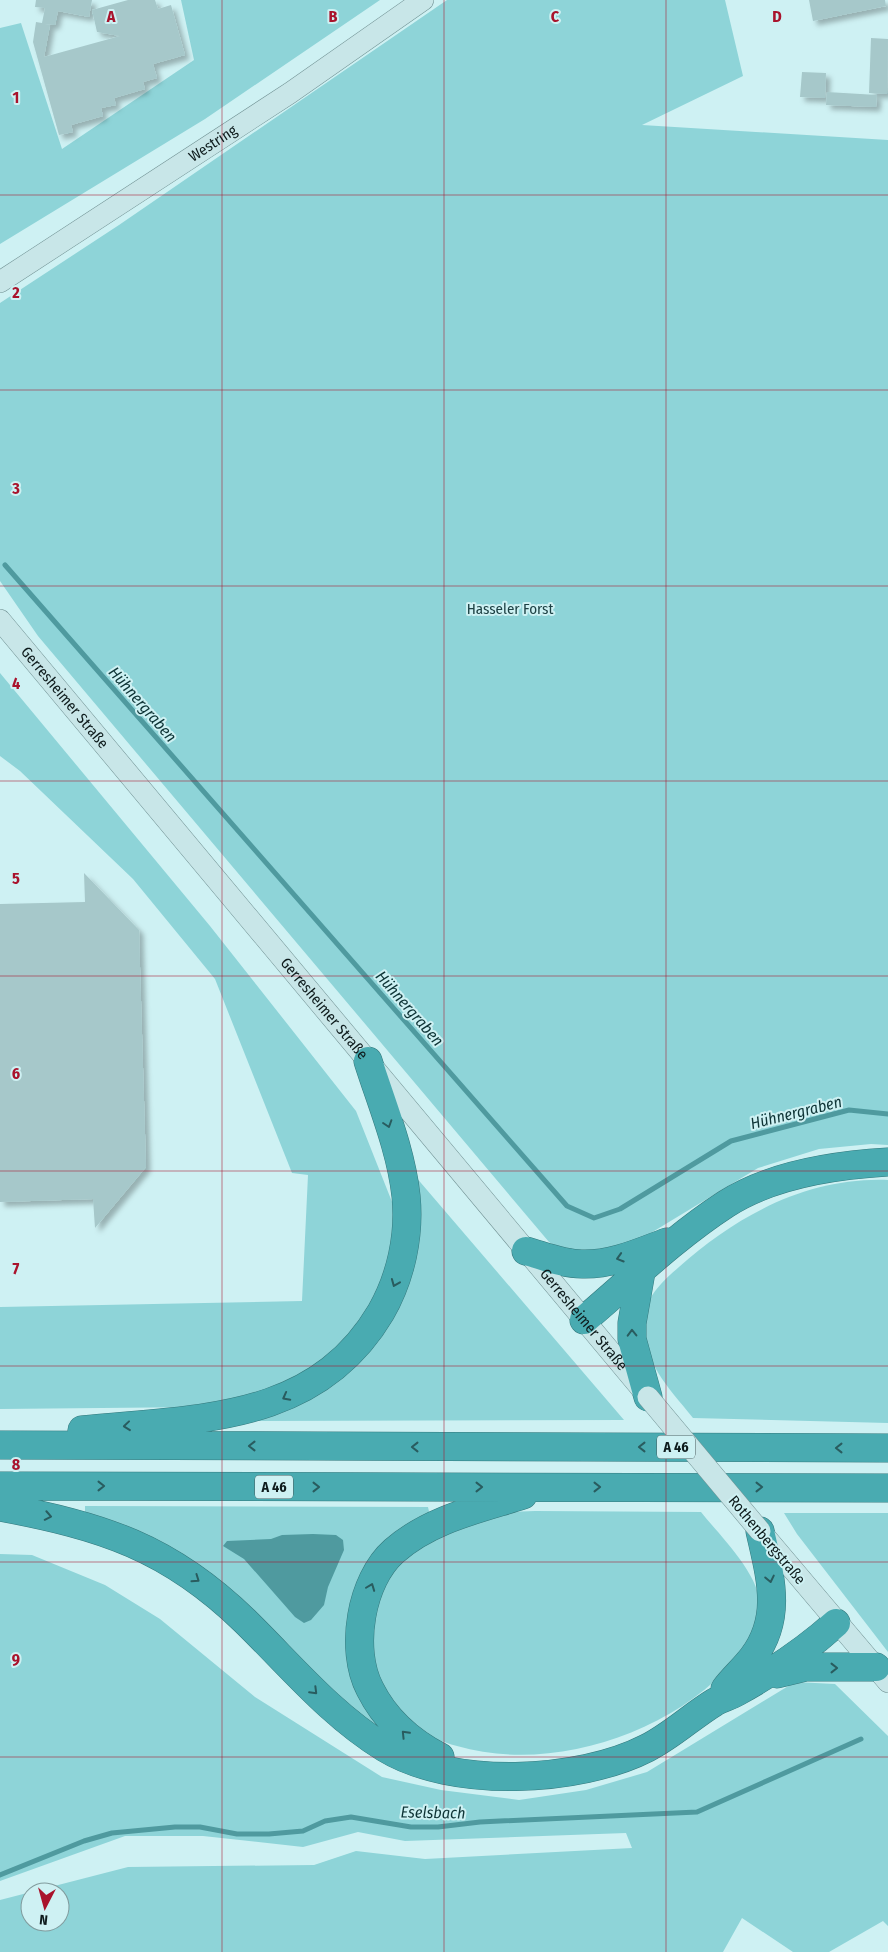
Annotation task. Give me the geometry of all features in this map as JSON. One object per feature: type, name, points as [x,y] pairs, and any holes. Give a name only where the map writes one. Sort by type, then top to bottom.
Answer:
[{"type":"highway","points":[[0,1439],[246,1411],[279,1401],[304,1388],[329,1372],[350,1354],[370,1330],[390,1296],[400,1267],[407,1219],[402,1165],[368,1061]]},
{"type":"highway","points":[[584,1320],[683,1237],[728,1203],[769,1184],[850,1164],[888,1162]]},
{"type":"highway","points":[[526,1250],[580,1264],[597,1264],[616,1260],[683,1237]]},
{"type":"highway","points":[[641,1272],[632,1323],[632,1339],[648,1397]]},
{"type":"highway","name":"A 46","points":[[0,1445],[888,1448]]},
{"type":"highway","name":"A 46","points":[[0,1486],[888,1488]]},
{"type":"highway","points":[[478,1774],[410,1740],[387,1714],[369,1688],[362,1663],[360,1639],[362,1610],[373,1580],[392,1552],[416,1534],[455,1517],[548,1487]]},
{"type":"highway","points":[[0,1507],[60,1518],[106,1531],[160,1554],[205,1586],[244,1619],[321,1698],[386,1749],[416,1762],[478,1774],[512,1778],[549,1776],[598,1767],[648,1748],[716,1701],[735,1693],[804,1650],[836,1623]]},
{"type":"highway","points":[[716,1701],[754,1656],[770,1622],[773,1590],[760,1531]]},
{"type":"highway","points":[[752,1683],[806,1667],[882,1675]]},
{"type":"main road","name":"Westring","points":[[0,282],[290,93],[423,0]]},
{"type":"main road","name":"Gerresheimer Straße","points":[[0,620],[648,1397]]},
{"type":"main road","name":"Rothenbergstraße","points":[[648,1397],[836,1623],[882,1675]]},
{"type":"green space","points":[[181,0],[380,0],[205,119],[0,244],[0,28],[21,23],[62,149],[194,60]]},
{"type":"green space","name":"Hasseler Forst","points":[[447,0],[725,0],[743,76],[642,125],[888,140],[888,1145],[871,1144],[819,1149],[758,1168],[636,1242],[611,1254],[562,1251],[549,1242],[38,636],[0,581],[0,303],[119,225]]},
{"type":"green space","points":[[0,673],[210,926],[356,1111],[396,1212],[388,1263],[372,1306],[349,1339],[315,1372],[265,1395],[202,1407],[0,1409],[0,1307],[302,1301],[308,1175],[292,1173],[215,979],[133,879],[20,771],[0,756]]},
{"type":"green space","points":[[415,1176],[624,1420],[230,1421],[370,1348]]},
{"type":"green space","points":[[888,1180],[888,1423],[693,1418],[666,1384],[652,1362],[645,1335],[644,1319],[651,1296],[668,1277],[701,1248],[725,1231],[775,1203],[802,1192],[830,1185],[858,1181]]},
{"type":"green space","points":[[85,1506],[428,1507],[430,1516],[357,1602],[392,1743],[261,1628],[85,1515]]},
{"type":"green space","points":[[535,1511],[701,1512],[748,1571],[759,1597],[759,1614],[742,1652],[724,1672],[697,1695],[667,1715],[634,1731],[599,1744],[527,1755],[491,1753],[446,1743],[413,1727],[399,1712],[387,1694],[376,1670],[373,1658],[372,1634],[375,1609],[391,1573],[408,1554],[438,1535],[492,1514]]},
{"type":"green space","points":[[784,1513],[888,1513],[888,1652],[797,1534]]},
{"type":"green space","points":[[0,1554],[32,1555],[105,1585],[160,1619],[255,1697],[382,1777],[441,1790],[519,1800],[586,1790],[647,1772],[795,1682],[835,1684],[888,1736],[888,1926],[883,1921],[829,1952],[793,1952],[742,1918],[723,1952],[0,1952],[0,1900],[20,1895],[20,1932],[70,1932],[70,1882],[128,1867],[314,1865],[356,1851],[425,1859],[632,1848],[626,1833],[405,1841],[358,1832],[303,1847],[203,1836],[125,1836],[0,1881]]},
{"type":"shaded area","points":[[282,1535],[336,1535],[343,1540],[344,1550],[328,1587],[324,1605],[311,1620],[304,1623],[295,1617],[244,1559],[223,1546],[227,1541],[271,1539]]},
{"type":"building","points":[[36,0],[92,0],[89,17],[58,11],[55,25],[45,24],[50,25],[44,57],[120,36],[97,32],[92,10],[128,0],[155,0],[158,9],[171,5],[185,55],[153,64],[157,78],[143,82],[145,89],[114,98],[116,105],[101,108],[103,116],[71,125],[73,132],[59,135],[33,42],[36,22],[42,23],[45,8],[35,7]]},
{"type":"building","points":[[809,0],[885,0],[886,6],[813,21]]},
{"type":"building","points":[[871,38],[888,39],[887,94],[869,93]]},
{"type":"building","points":[[802,72],[826,73],[825,98],[800,97]]},
{"type":"building","points":[[827,92],[877,95],[876,107],[826,105]]},
{"type":"building","points":[[84,873],[139,930],[146,1167],[95,1228],[93,1199],[0,1202],[0,904],[85,902]]},
{"type":"waterway","name":"Hühnergraben","points":[[5,565],[567,1206],[594,1218],[620,1209],[731,1141],[849,1110],[888,1114]]},
{"type":"waterway","name":"Eselsbach","points":[[0,1875],[84,1841],[112,1833],[175,1827],[200,1827],[237,1834],[269,1834],[303,1831],[325,1821],[351,1817],[411,1827],[438,1827],[480,1822],[697,1812],[861,1739]]}]
